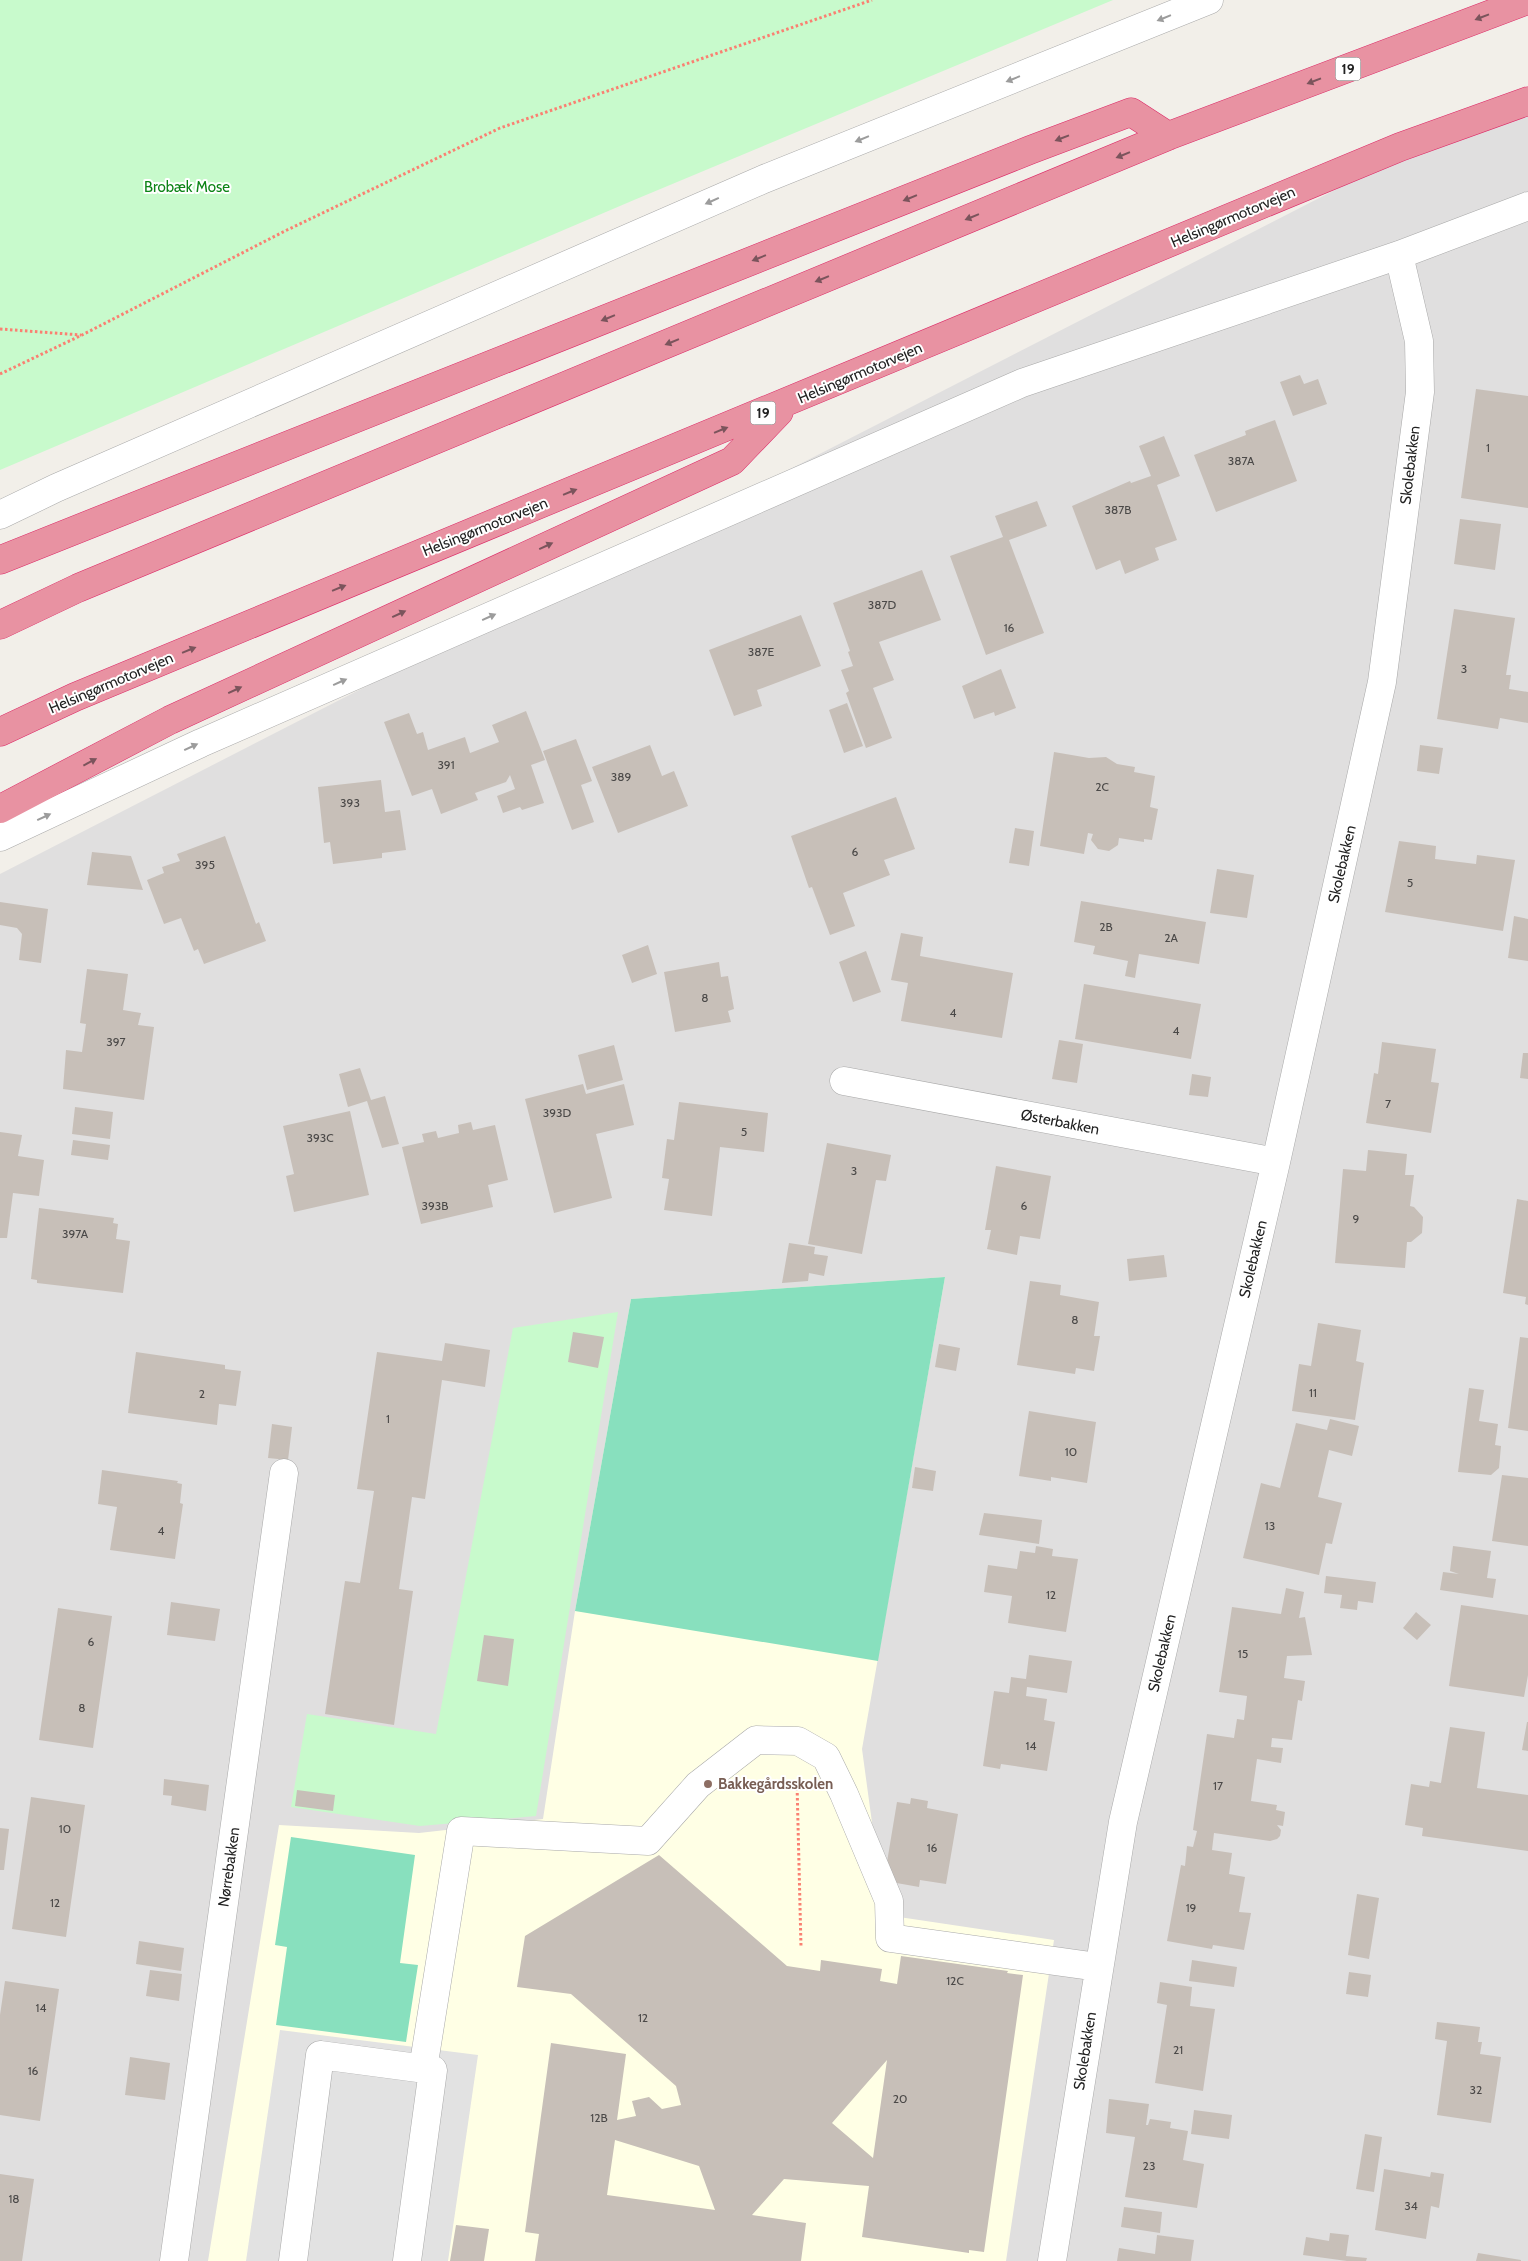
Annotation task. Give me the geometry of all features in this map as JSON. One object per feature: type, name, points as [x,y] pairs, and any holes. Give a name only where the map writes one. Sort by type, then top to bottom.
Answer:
[{"type":"highway","name":"19","points":[[0,625],[78,588],[1168,136],[1528,0]]},
{"type":"highway","name":"Helsingørmotorvejen","points":[[0,732],[74,697],[1400,148],[1528,101]]},
{"type":"highway","points":[[0,560],[1011,158],[1132,112],[1168,136]]},
{"type":"highway","points":[[0,809],[170,720],[732,461],[787,403]]},
{"type":"street","points":[[0,515],[56,488],[764,179],[1209,0]]},
{"type":"street","points":[[0,837],[201,742],[1022,384],[1399,255],[1528,206]]},
{"type":"street","name":"Skolebakken","points":[[1052,2261],[1098,1967],[1123,1822],[1276,1162],[1382,682],[1420,392],[1419,341],[1399,255]]},
{"type":"street","name":"Østerbakken","points":[[844,1081],[1276,1162]]},
{"type":"street","name":"Nørrebakken","points":[[174,2261],[284,1473]]},
{"type":"street","points":[[424,2069],[461,1831],[648,1840],[698,1785],[756,1740],[798,1741],[826,1757],[889,1901],[890,1938],[1098,1967]]},
{"type":"street","points":[[293,2261],[320,2054],[433,2070],[407,2261]]},
{"type":"path","points":[[0,374],[82,335],[284,231],[500,128],[872,0]]},
{"type":"path","points":[[0,329],[82,335]]},
{"type":"path","points":[[798,1741],[796,1806],[800,1947]]},
{"type":"shaded area","points":[[1528,91],[1528,2261],[0,2261],[0,874]]},
{"type":"shaded area","name":"Bakkegårdsskolen","points":[[945,1277],[862,1749],[873,1830],[899,1917],[1054,1940],[1006,2261],[208,2261],[279,1825],[419,1833],[543,1819],[575,1611],[631,1299]]},
{"type":"shaded area","points":[[280,2030],[478,2055],[448,2261],[246,2261]]},
{"type":"green space","name":"Brobæk Mose","points":[[0,0],[1113,0],[634,200],[0,470]]},
{"type":"green space","points":[[945,1277],[878,1661],[575,1611],[631,1299]]},
{"type":"green space","points":[[618,1312],[536,1816],[420,1826],[291,1807],[307,1714],[436,1734],[513,1328]]},
{"type":"green space","points":[[291,1837],[415,1855],[400,1963],[418,1965],[406,2042],[276,2025],[287,1947],[275,1945]]},
{"type":"building","points":[[1300,375],[1304,384],[1318,379],[1327,404],[1293,416],[1280,382]]},
{"type":"building","points":[[1476,389],[1528,396],[1528,508],[1461,498]]},
{"type":"building","points":[[1275,420],[1297,481],[1216,512],[1194,455],[1246,435],[1245,431]]},
{"type":"building","points":[[1164,436],[1180,476],[1157,485],[1177,540],[1155,548],[1159,560],[1125,574],[1120,560],[1096,570],[1072,506],[1130,481],[1131,483],[1151,476],[1139,446]]},
{"type":"building","points":[[1037,501],[1047,526],[1009,540],[1044,633],[986,655],[950,556],[1003,537],[995,516]]},
{"type":"building","points":[[1460,519],[1501,524],[1495,570],[1454,564]]},
{"type":"building","points":[[922,570],[941,620],[879,642],[894,680],[873,688],[892,738],[866,748],[846,693],[849,691],[841,670],[853,666],[848,652],[850,651],[833,603]]},
{"type":"building","points":[[1454,609],[1515,618],[1506,675],[1511,675],[1509,689],[1528,692],[1528,723],[1500,718],[1498,729],[1437,719]]},
{"type":"building","points":[[801,615],[821,666],[757,690],[762,706],[734,716],[709,650]]},
{"type":"building","points":[[1001,669],[1016,708],[995,716],[994,712],[974,719],[962,686]]},
{"type":"building","points":[[847,703],[863,746],[844,753],[829,710]]},
{"type":"building","points":[[526,711],[545,760],[531,765],[544,803],[522,810],[520,807],[503,813],[497,796],[515,789],[510,775],[506,782],[475,793],[478,800],[441,814],[432,789],[412,796],[384,722],[409,713],[417,734],[423,732],[428,750],[465,737],[470,753],[499,742],[492,725]]},
{"type":"building","points":[[576,739],[592,781],[581,785],[594,822],[572,830],[543,751]]},
{"type":"building","points":[[650,745],[662,776],[674,771],[688,806],[618,833],[592,767]]},
{"type":"building","points":[[1420,745],[1443,748],[1439,774],[1417,771]]},
{"type":"building","points":[[1054,752],[1089,758],[1106,757],[1117,764],[1135,767],[1134,772],[1155,776],[1150,807],[1158,809],[1152,840],[1144,839],[1144,842],[1119,838],[1118,845],[1109,851],[1098,849],[1091,840],[1093,834],[1088,833],[1084,854],[1040,846]]},
{"type":"building","points":[[381,780],[385,812],[400,810],[406,850],[382,853],[382,858],[333,864],[330,842],[324,843],[318,787]]},
{"type":"building","points":[[896,797],[915,849],[884,860],[890,875],[843,893],[855,926],[830,935],[812,887],[809,888],[791,836]]},
{"type":"building","points":[[1015,828],[1034,831],[1029,866],[1009,863]]},
{"type":"building","points":[[225,836],[256,924],[259,922],[266,941],[204,964],[198,949],[194,951],[181,918],[164,924],[147,880],[164,873],[162,867],[180,861],[177,854]]},
{"type":"building","points":[[1399,841],[1436,846],[1435,859],[1476,864],[1477,855],[1515,860],[1503,931],[1385,912]]},
{"type":"building","points":[[92,852],[131,856],[143,890],[87,885]]},
{"type":"building","points":[[1217,869],[1254,875],[1247,918],[1210,913]]},
{"type":"building","points":[[1081,901],[1206,922],[1199,964],[1139,954],[1135,978],[1125,976],[1128,961],[1093,954],[1095,946],[1074,942]]},
{"type":"building","points":[[0,902],[48,909],[41,963],[19,960],[22,934],[17,928],[0,925]]},
{"type":"building","points":[[1514,916],[1528,919],[1528,961],[1508,958]]},
{"type":"building","points":[[901,933],[923,937],[920,956],[1013,973],[1002,1038],[901,1021],[908,983],[891,980]]},
{"type":"building","points":[[648,945],[657,974],[632,983],[622,955]]},
{"type":"building","points":[[866,951],[881,992],[853,1002],[839,962]]},
{"type":"building","points":[[719,962],[721,977],[728,976],[734,1009],[728,1011],[731,1022],[675,1032],[664,972]]},
{"type":"building","points":[[87,969],[128,974],[123,1010],[141,1013],[138,1025],[154,1027],[144,1100],[63,1089],[66,1050],[82,1052],[86,1024],[80,1023]]},
{"type":"building","points":[[1084,984],[1201,1004],[1191,1059],[1075,1039]]},
{"type":"building","points":[[1059,1040],[1083,1044],[1077,1083],[1052,1079]]},
{"type":"building","points":[[1382,1042],[1436,1049],[1431,1082],[1439,1083],[1431,1133],[1366,1123],[1374,1073],[1378,1074]]},
{"type":"building","points":[[614,1045],[623,1080],[587,1090],[578,1055]]},
{"type":"building","points":[[1523,1053],[1528,1053],[1528,1079],[1520,1078]]},
{"type":"building","points":[[360,1068],[371,1100],[385,1096],[399,1144],[382,1148],[367,1101],[348,1107],[339,1074]]},
{"type":"building","points":[[1192,1074],[1211,1077],[1208,1097],[1189,1095]]},
{"type":"building","points":[[583,1084],[586,1094],[624,1084],[634,1125],[596,1134],[612,1198],[554,1213],[525,1099]]},
{"type":"building","points":[[679,1102],[768,1113],[764,1152],[720,1147],[712,1216],[664,1210],[669,1179],[662,1178],[667,1139],[674,1140]]},
{"type":"building","points":[[75,1107],[113,1112],[110,1139],[72,1134]]},
{"type":"building","points":[[350,1111],[369,1195],[294,1212],[286,1176],[294,1174],[283,1126]]},
{"type":"building","points":[[471,1122],[473,1130],[495,1125],[508,1180],[488,1185],[493,1207],[421,1224],[402,1147],[424,1142],[422,1134],[436,1131],[438,1138],[459,1133],[458,1125]]},
{"type":"building","points":[[0,1132],[22,1135],[18,1156],[44,1160],[39,1196],[13,1193],[7,1238],[0,1238]]},
{"type":"building","points":[[73,1140],[110,1145],[108,1160],[71,1155]]},
{"type":"building","points":[[827,1143],[891,1155],[886,1181],[876,1180],[862,1254],[808,1244]]},
{"type":"building","points":[[1368,1150],[1407,1154],[1405,1175],[1414,1175],[1410,1206],[1414,1207],[1423,1217],[1422,1233],[1411,1242],[1407,1242],[1405,1268],[1335,1263],[1343,1169],[1366,1171]]},
{"type":"building","points":[[996,1166],[1051,1176],[1040,1239],[1020,1236],[1017,1255],[987,1249],[991,1230],[985,1230]]},
{"type":"building","points":[[1517,1199],[1528,1201],[1528,1305],[1525,1304],[1526,1297],[1503,1293]]},
{"type":"building","points":[[39,1208],[114,1218],[113,1223],[118,1224],[116,1239],[130,1241],[123,1293],[37,1283],[37,1280],[31,1279]]},
{"type":"building","points":[[789,1243],[815,1247],[814,1254],[828,1256],[824,1276],[809,1273],[808,1281],[782,1283]]},
{"type":"building","points":[[1164,1255],[1167,1277],[1129,1281],[1127,1259]]},
{"type":"building","points":[[1030,1281],[1061,1285],[1060,1295],[1099,1302],[1094,1336],[1100,1336],[1094,1371],[1076,1368],[1075,1374],[1017,1365]]},
{"type":"building","points":[[1318,1323],[1361,1330],[1356,1361],[1364,1363],[1355,1420],[1292,1411],[1299,1364],[1311,1366]]},
{"type":"building","points":[[573,1332],[604,1337],[598,1368],[568,1362]]},
{"type":"building","points":[[1520,1337],[1528,1338],[1528,1431],[1508,1428]]},
{"type":"building","points":[[445,1343],[490,1350],[485,1387],[442,1380],[425,1499],[412,1497],[399,1589],[413,1591],[394,1725],[325,1714],[345,1581],[360,1583],[374,1491],[357,1489],[377,1352],[442,1361]]},
{"type":"building","points":[[939,1344],[960,1348],[956,1371],[935,1367]]},
{"type":"building","points":[[136,1352],[225,1365],[225,1369],[241,1371],[236,1406],[219,1404],[217,1425],[128,1413]]},
{"type":"building","points":[[1469,1388],[1484,1390],[1479,1421],[1498,1424],[1495,1445],[1501,1446],[1499,1468],[1491,1475],[1458,1472]]},
{"type":"building","points":[[1029,1411],[1096,1422],[1087,1483],[1051,1477],[1051,1481],[1019,1476]]},
{"type":"building","points":[[1330,1419],[1359,1426],[1352,1456],[1329,1450],[1318,1497],[1342,1503],[1332,1544],[1326,1543],[1319,1575],[1243,1558],[1261,1483],[1280,1488],[1296,1423],[1327,1430]]},
{"type":"building","points":[[272,1424],[292,1427],[288,1460],[268,1458]]},
{"type":"building","points":[[915,1467],[936,1471],[933,1491],[912,1488]]},
{"type":"building","points":[[102,1470],[178,1481],[177,1483],[182,1484],[180,1503],[183,1504],[175,1559],[110,1550],[117,1507],[98,1504]]},
{"type":"building","points":[[1502,1475],[1528,1478],[1528,1546],[1492,1541]]},
{"type":"building","points":[[984,1513],[1042,1520],[1039,1544],[979,1535]]},
{"type":"building","points":[[1036,1546],[1053,1549],[1052,1556],[1078,1559],[1066,1632],[1008,1623],[1012,1596],[984,1592],[988,1565],[1017,1569],[1020,1551],[1035,1553]]},
{"type":"building","points":[[1453,1546],[1491,1551],[1487,1578],[1496,1579],[1493,1598],[1440,1590],[1443,1572],[1459,1574],[1450,1571]]},
{"type":"building","points":[[1326,1576],[1376,1582],[1373,1603],[1358,1601],[1357,1610],[1340,1608],[1342,1595],[1324,1593]]},
{"type":"building","points":[[1286,1588],[1304,1592],[1299,1618],[1305,1617],[1312,1655],[1287,1656],[1284,1678],[1305,1681],[1302,1701],[1298,1700],[1292,1740],[1272,1738],[1271,1747],[1283,1748],[1281,1763],[1257,1759],[1251,1801],[1277,1805],[1276,1810],[1285,1812],[1283,1826],[1277,1825],[1281,1830],[1280,1836],[1270,1841],[1214,1833],[1212,1850],[1232,1853],[1229,1874],[1245,1877],[1239,1912],[1251,1913],[1244,1950],[1213,1945],[1212,1949],[1167,1941],[1181,1865],[1185,1866],[1187,1846],[1193,1847],[1197,1831],[1193,1830],[1207,1734],[1234,1738],[1237,1719],[1244,1720],[1247,1696],[1219,1692],[1232,1607],[1281,1614]]},
{"type":"building","points":[[171,1602],[220,1609],[215,1641],[167,1635]]},
{"type":"building","points":[[1461,1605],[1528,1615],[1528,1675],[1524,1697],[1449,1686]]},
{"type":"building","points":[[58,1608],[112,1616],[93,1748],[39,1740]]},
{"type":"building","points":[[1416,1612],[1431,1625],[1417,1640],[1403,1628]]},
{"type":"building","points":[[484,1635],[514,1639],[508,1686],[477,1681]]},
{"type":"building","points":[[1029,1655],[1072,1661],[1067,1693],[1027,1687],[1026,1696],[1047,1699],[1044,1720],[1055,1722],[1047,1771],[1001,1764],[1000,1769],[983,1766],[994,1691],[1009,1693],[1011,1677],[1026,1679]]},
{"type":"building","points":[[1528,1722],[1528,1751],[1522,1750]]},
{"type":"building","points":[[1450,1727],[1485,1732],[1477,1788],[1528,1795],[1528,1851],[1422,1836],[1423,1828],[1405,1825],[1411,1784],[1429,1787],[1430,1781],[1441,1783]]},
{"type":"building","points":[[164,1779],[209,1785],[206,1811],[171,1805],[172,1796],[163,1795]]},
{"type":"building","points":[[297,1790],[335,1795],[333,1811],[295,1806]]},
{"type":"building","points":[[31,1797],[85,1805],[66,1937],[12,1929]]},
{"type":"building","points":[[911,1798],[928,1801],[927,1808],[958,1814],[946,1884],[920,1880],[919,1887],[891,1882],[885,1874],[897,1802],[910,1804]]},
{"type":"building","points":[[0,1828],[9,1829],[4,1870],[0,1870]]},
{"type":"building","points":[[659,1855],[787,1966],[820,1971],[821,1960],[882,1969],[880,1981],[897,1984],[901,1956],[1008,1971],[1007,1973],[1023,1975],[984,2252],[969,2250],[969,2253],[862,2237],[869,2186],[784,2179],[752,2215],[806,2223],[801,2261],[535,2261],[539,2234],[525,2232],[551,2043],[626,2054],[617,2120],[636,2116],[632,2101],[649,2097],[662,2109],[681,2105],[676,2086],[571,1994],[517,1987],[525,1936]],"holes":[[[887,2060],[873,2158],[832,2123]],[[615,2140],[699,2166],[715,2210],[607,2195]]]},
{"type":"building","points":[[1357,1894],[1379,1898],[1369,1959],[1348,1955]]},
{"type":"building","points":[[139,1941],[184,1948],[181,1971],[136,1964]]},
{"type":"building","points":[[1192,1960],[1237,1967],[1234,1987],[1189,1981]]},
{"type":"building","points":[[150,1970],[182,1974],[179,2001],[146,1996]]},
{"type":"building","points":[[1349,1972],[1371,1975],[1368,1997],[1346,1994]]},
{"type":"building","points":[[5,1981],[59,1989],[40,2121],[0,2115],[0,2015]]},
{"type":"building","points":[[1160,1982],[1192,1987],[1190,2006],[1215,2009],[1203,2091],[1155,2083],[1167,2005],[1157,2003]]},
{"type":"building","points":[[1437,2022],[1480,2027],[1478,2042],[1482,2042],[1480,2054],[1501,2057],[1491,2123],[1437,2115],[1447,2041],[1435,2039]]},
{"type":"building","points":[[130,2057],[170,2063],[165,2100],[125,2095]]},
{"type":"building","points":[[1109,2099],[1149,2104],[1146,2125],[1148,2125],[1150,2119],[1171,2122],[1170,2128],[1188,2131],[1183,2160],[1204,2164],[1197,2208],[1125,2197],[1135,2137],[1106,2133]]},
{"type":"building","points":[[1194,2110],[1232,2115],[1229,2139],[1191,2134]]},
{"type":"building","points":[[1365,2134],[1382,2137],[1374,2192],[1356,2189]]},
{"type":"building","points":[[1384,2169],[1430,2177],[1431,2172],[1444,2174],[1439,2208],[1431,2206],[1426,2239],[1375,2230]]},
{"type":"building","points":[[0,2174],[34,2179],[22,2261],[0,2261]]},
{"type":"building","points":[[1124,2207],[1162,2212],[1160,2233],[1121,2227]]},
{"type":"building","points":[[456,2225],[489,2229],[484,2261],[450,2261]]},
{"type":"building","points":[[1330,2233],[1349,2235],[1346,2256],[1367,2258],[1366,2261],[1347,2261],[1303,2255],[1306,2237],[1329,2241]]},
{"type":"building","points":[[1157,2235],[1194,2240],[1191,2261],[1117,2261],[1119,2248],[1155,2254]]},
{"type":"building","points":[[1478,2253],[1521,2260],[1521,2261],[1476,2261]]},
{"type":"place","name":"Bakkegårdsskolen","points":[[708,1784]]}]
